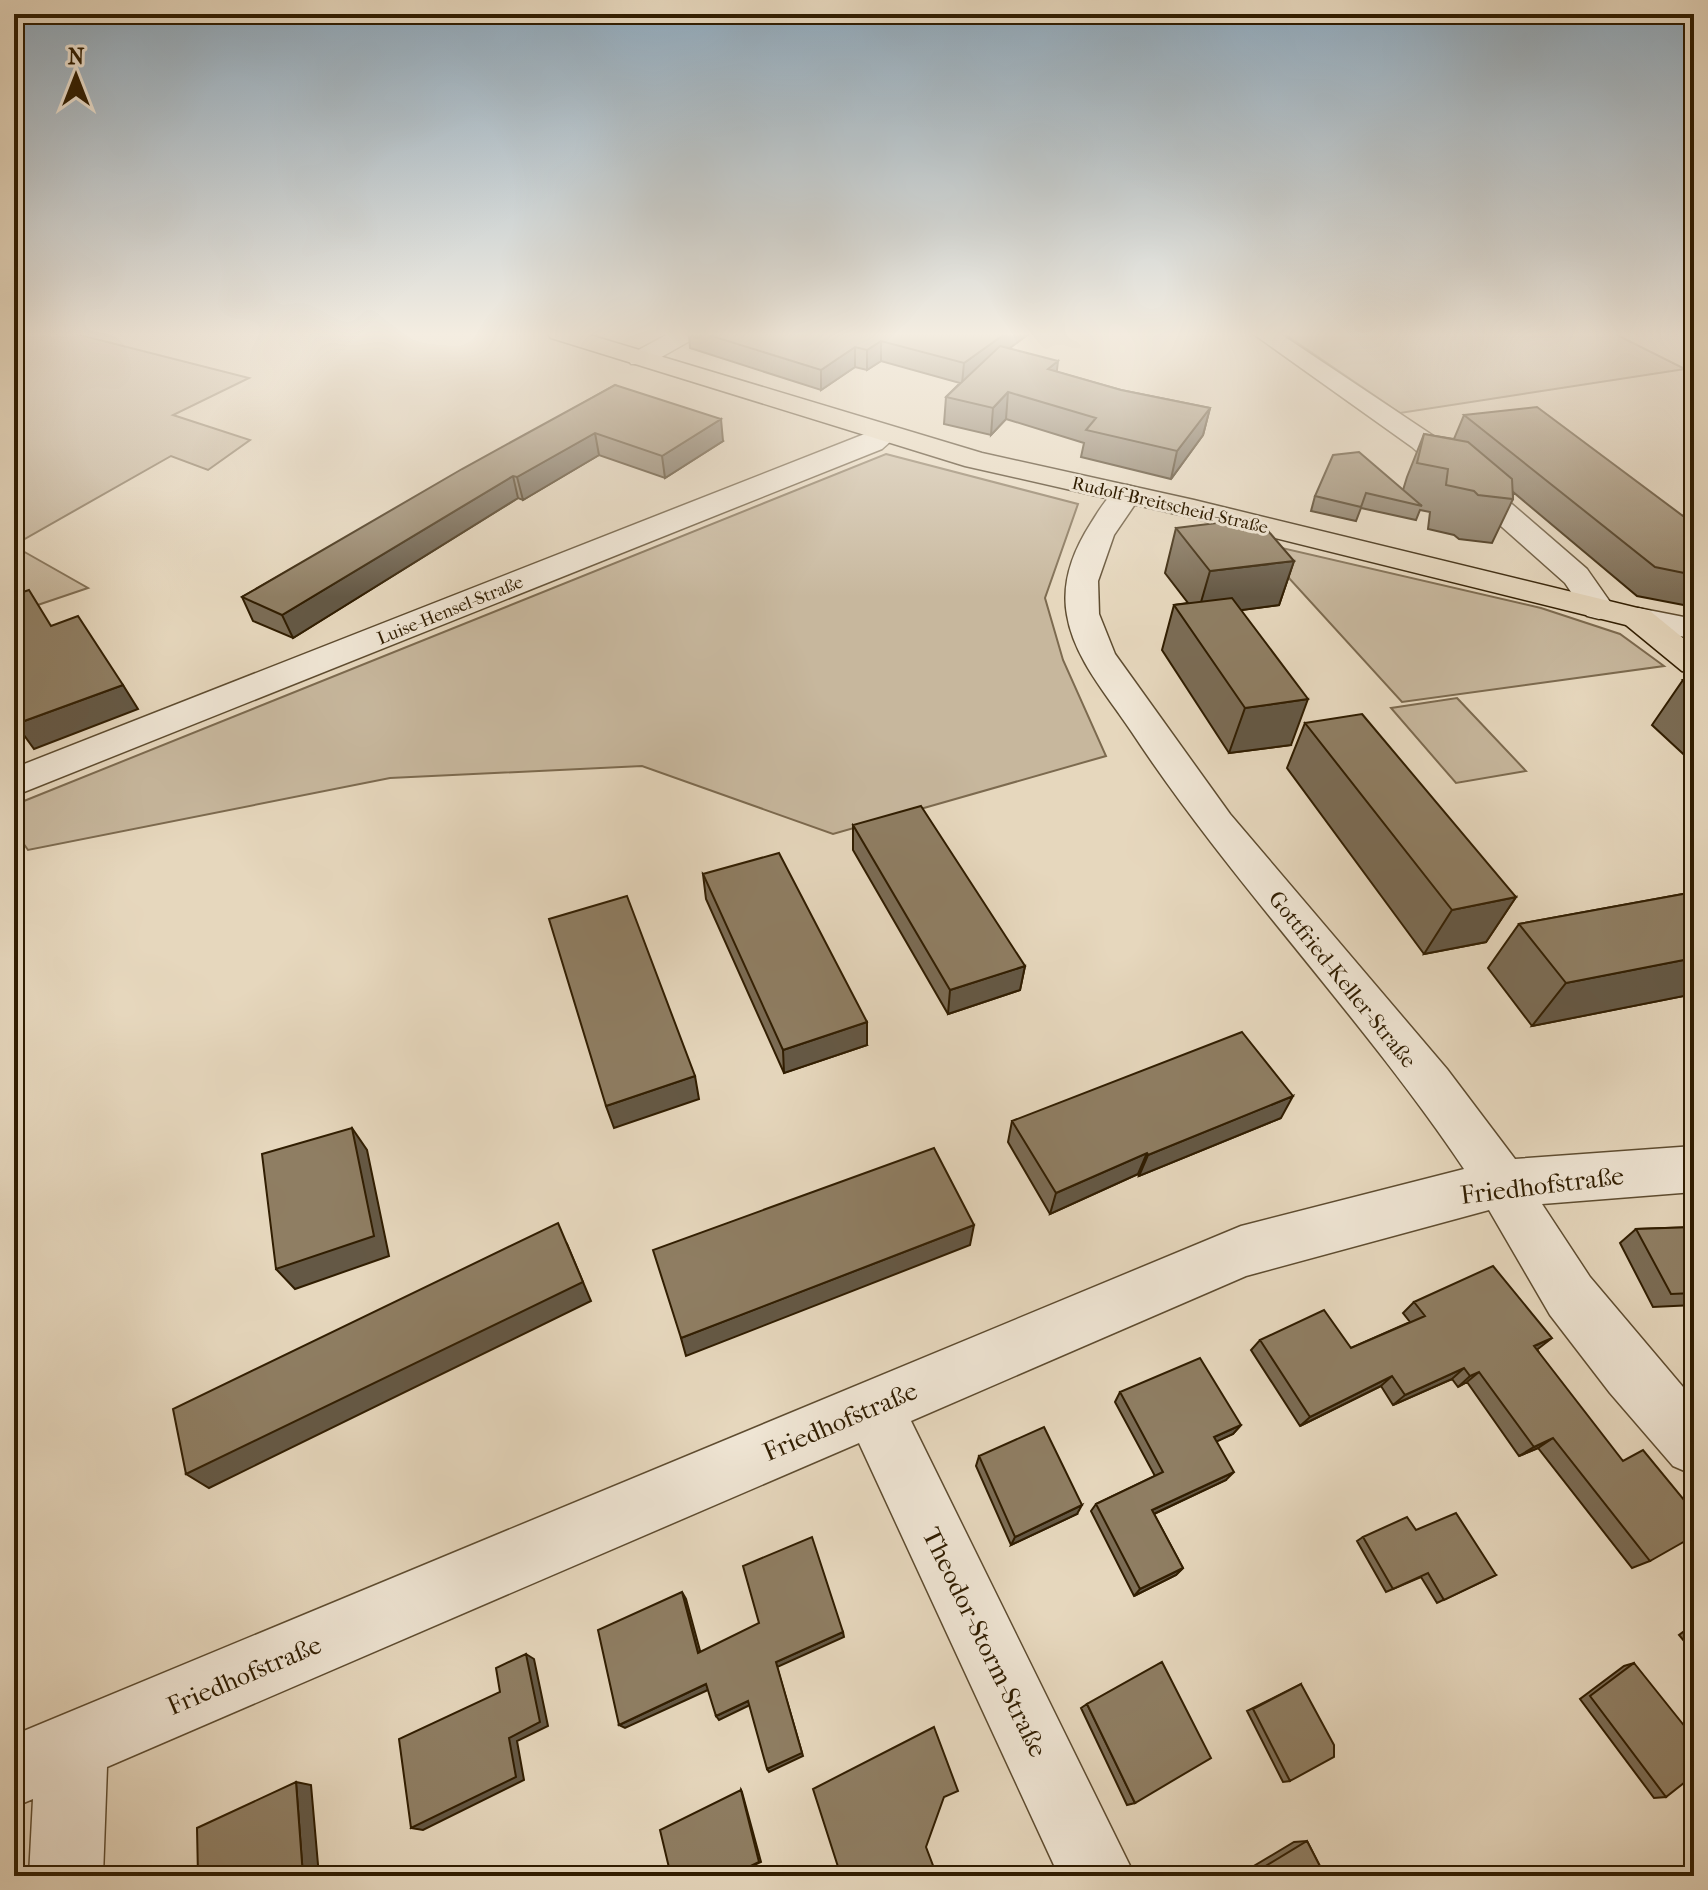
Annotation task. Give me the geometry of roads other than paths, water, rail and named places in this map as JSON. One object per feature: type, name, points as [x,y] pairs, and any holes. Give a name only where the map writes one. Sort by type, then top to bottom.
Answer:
[{"type":"main road","name":"Rudolf-Breitscheid-Straße","points":[[843,421],[975,460],[1638,618]]},
{"type":"main road","points":[[1638,618],[1694,664]]},
{"type":"street","points":[[1393,421],[1422,441],[1567,567],[1599,609]]},
{"type":"street","name":"Luise-Hensel-Straße","points":[[14,783],[857,448],[885,434]]},
{"type":"street","name":"Gottfried-Keller-Straße","points":[[1127,494],[1110,516],[1086,559],[1081,583],[1090,639],[1179,777],[1464,1129],[1569,1295],[1694,1445]]},
{"type":"street","name":"Rudolf-Breitscheid-Straße","points":[[1638,618],[1694,629]]},
{"type":"street","name":"Friedhofstraße","points":[[43,1760],[1241,1252],[1499,1184],[1694,1169]]},
{"type":"street","name":"Theodor-Storm-Straße","points":[[873,1407],[1098,1876]]},
{"type":"street","points":[[43,1760],[66,1876]]}]
